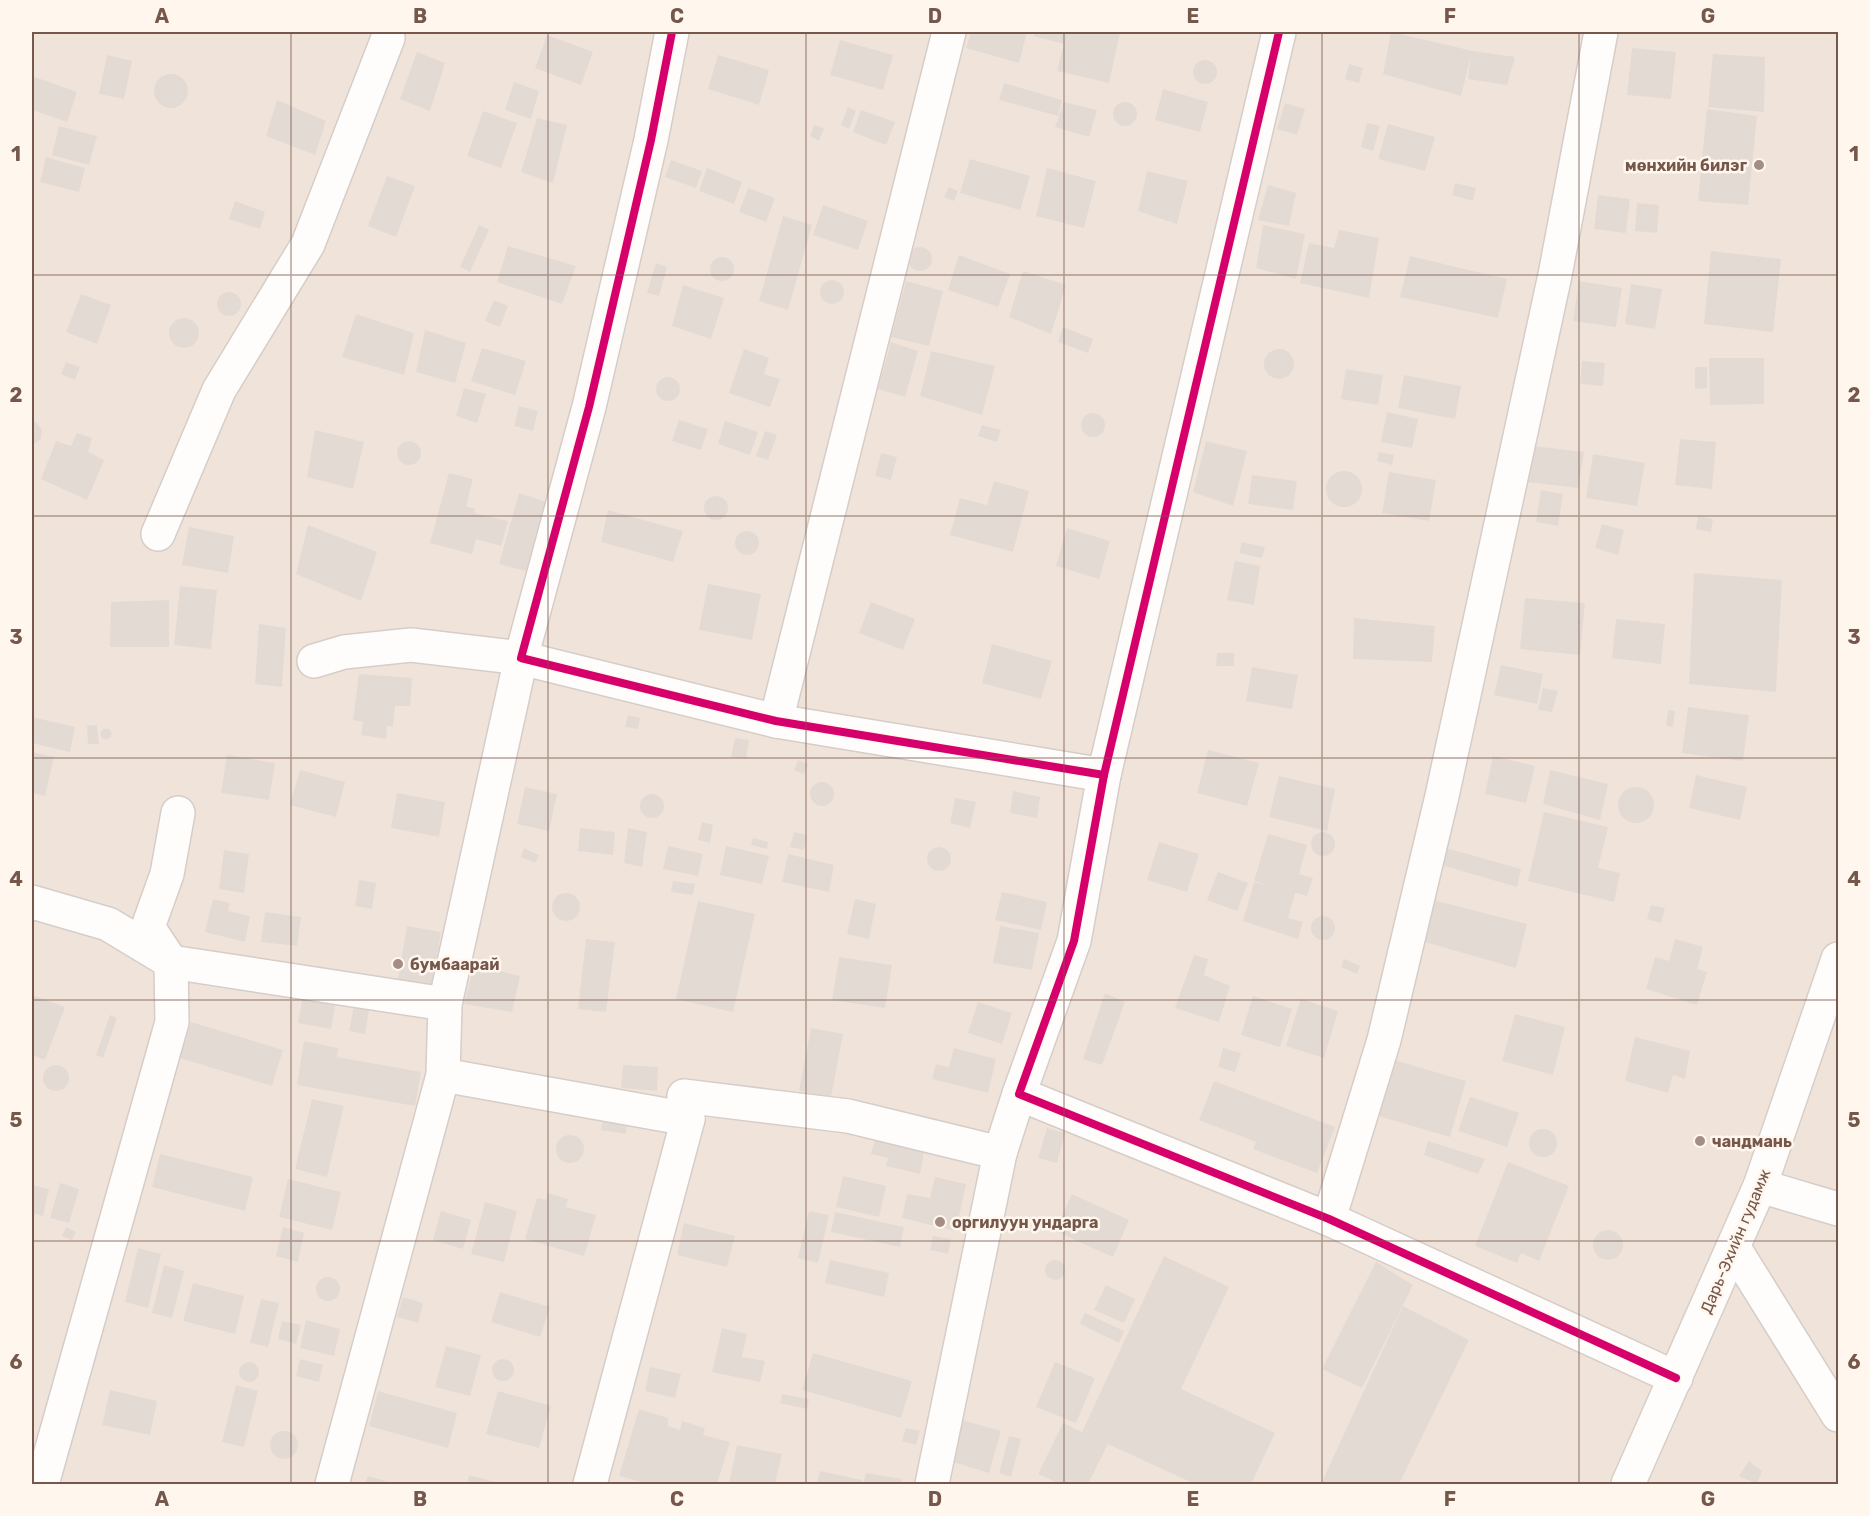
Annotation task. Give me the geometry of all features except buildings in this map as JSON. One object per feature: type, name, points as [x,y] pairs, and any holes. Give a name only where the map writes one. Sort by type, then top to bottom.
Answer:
[{"type":"street","points":[[332,1485],[442,1075],[445,1005],[521,658],[590,407],[651,140],[672,32]]},
{"type":"street","points":[[776,721],[950,32]]},
{"type":"street","points":[[932,1485],[1000,1153],[1074,941],[1104,775],[1279,32]]},
{"type":"street","points":[[1329,1220],[1384,1041],[1442,796],[1555,276],[1601,32]]},
{"type":"street","points":[[158,534],[219,390],[308,244],[381,34]]},
{"type":"street","points":[[314,661],[344,652],[411,645],[521,658],[776,721],[1104,775]]},
{"type":"street","points":[[42,1485],[172,1022],[171,962],[148,927],[167,874],[178,813]]},
{"type":"street","points":[[32,902],[108,924],[171,962],[445,1005]]},
{"type":"street","name":"Дарь-Эхийн гудамж","points":[[1628,1485],[1760,1186],[1839,959]]},
{"type":"street","points":[[442,1075],[688,1119]]},
{"type":"street","points":[[1019,1094],[1329,1220],[1676,1378]]},
{"type":"street","points":[[590,1485],[688,1119],[684,1096],[848,1116],[1000,1153]]},
{"type":"street","points":[[1760,1186],[1839,1209]]},
{"type":"street","points":[[1734,1248],[1839,1415]]},
{"type":"shaded area","points":[[32,32],[1838,32],[1838,1484],[32,1484]]},
{"type":"cycle path","points":[[672,32],[651,140],[589,407],[521,658],[776,721],[1104,775]]},
{"type":"cycle path","points":[[1279,32],[1104,775],[1074,941],[1019,1094],[1329,1219],[1676,1378]]},
{"type":"place","name":"мөнхийн билэг","points":[[1759,165]]},
{"type":"place","name":"бумбаарай","points":[[398,964]]},
{"type":"place","name":"чандмань","points":[[1700,1141]]},
{"type":"place","name":"оргилуун ундарга","points":[[940,1222]]}]
